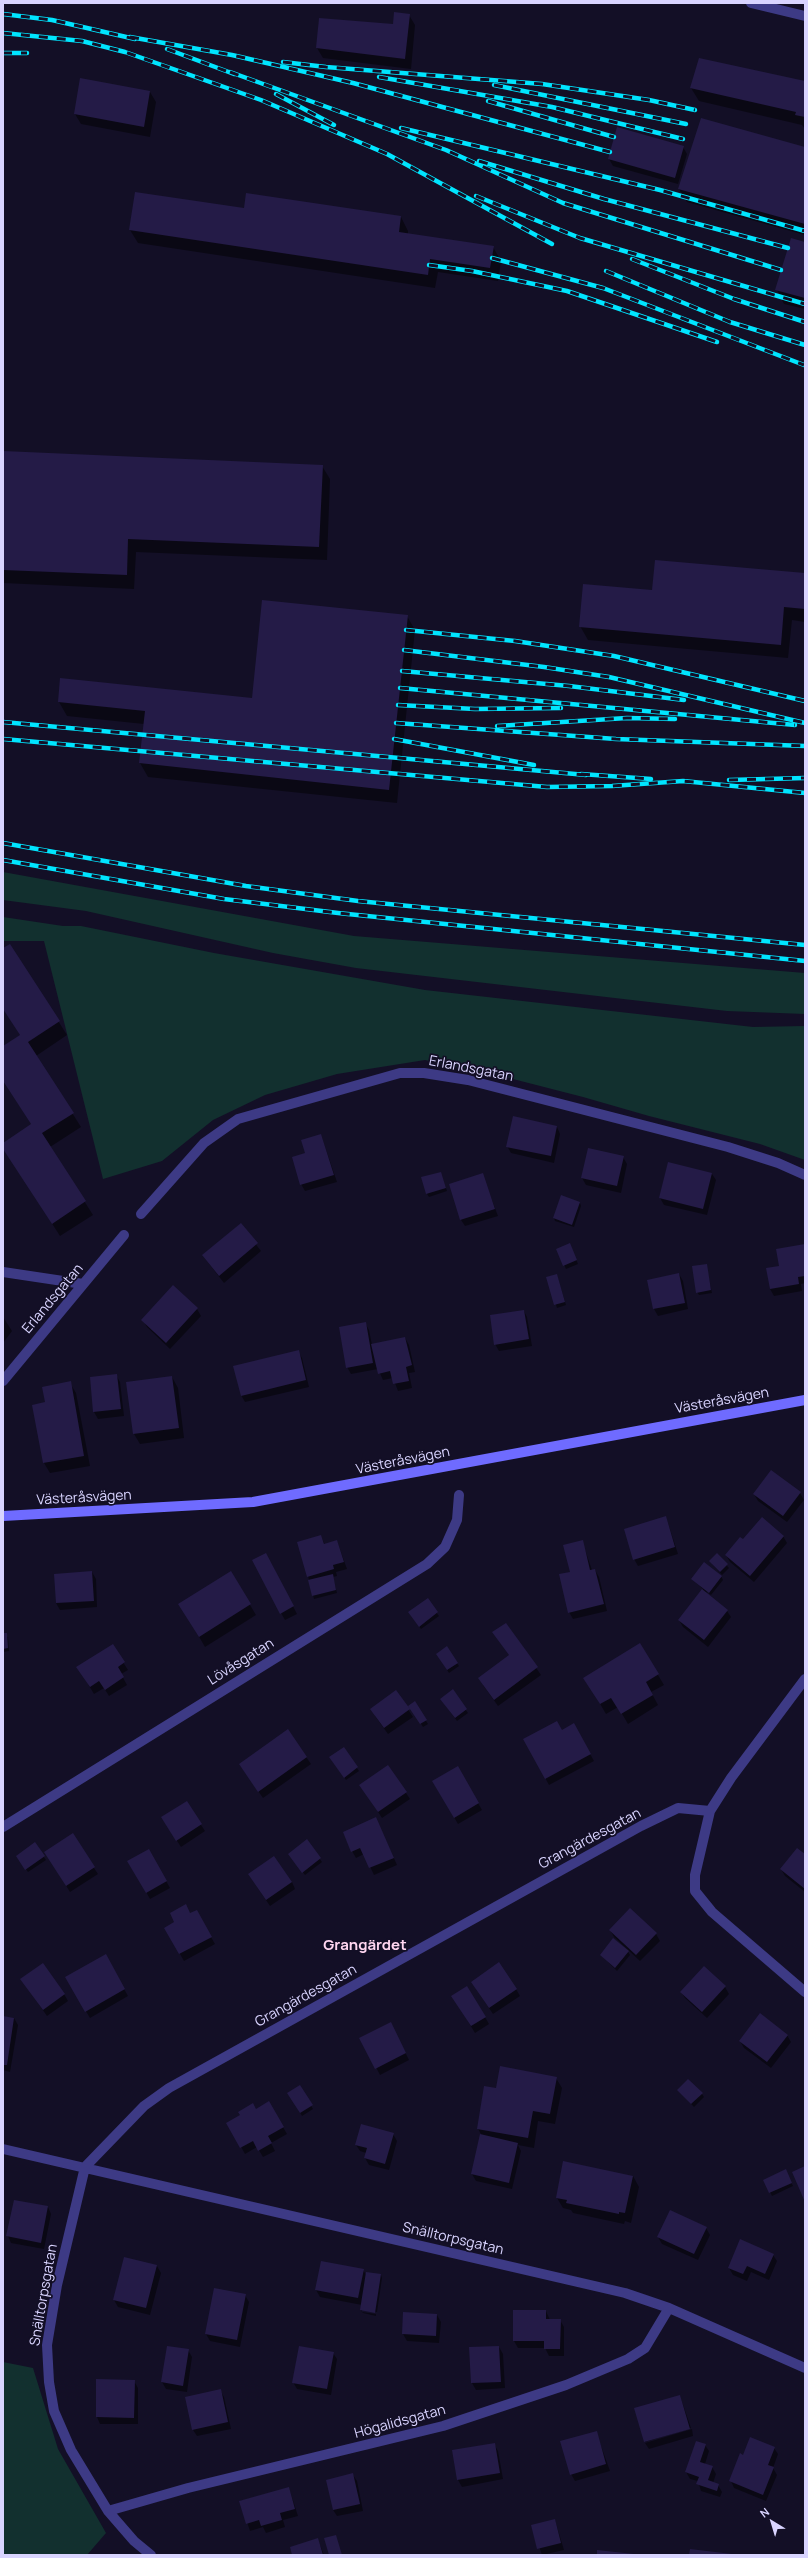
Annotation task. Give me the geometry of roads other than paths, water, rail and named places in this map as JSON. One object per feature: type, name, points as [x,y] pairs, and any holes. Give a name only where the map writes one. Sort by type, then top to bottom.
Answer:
[{"type":"street","points":[[751,3],[805,16]]},
{"type":"street","name":"Erlandsgatan","points":[[141,1214],[204,1143],[238,1119],[400,1073],[424,1073],[468,1080],[728,1147],[778,1163],[805,1175]]},
{"type":"street","name":"Erlandsgatan","points":[[3,1380],[124,1235]]},
{"type":"street","points":[[3,1272],[83,1284]]},
{"type":"street","name":"Västeråsvägen","points":[[3,1516],[253,1502],[805,1400]]},
{"type":"street","name":"Lövåsgatan","points":[[3,1827],[427,1564],[445,1547],[457,1520],[459,1495]]},
{"type":"street","points":[[805,1679],[731,1778],[710,1811],[696,1875],[695,1891],[712,1912],[805,1992]]},
{"type":"street","name":"Grangärdesgatan","points":[[85,2167],[144,2106],[169,2088],[641,1826],[678,1808],[710,1811]]},
{"type":"street","name":"Snälltorpsgatan","points":[[3,2148],[625,2293],[669,2308],[805,2368]]},
{"type":"street","name":"Snälltorpsgatan","points":[[85,2167],[58,2285],[49,2338],[49,2382],[54,2411],[71,2450],[108,2511],[134,2541],[151,2555]]},
{"type":"street","name":"Högalidsgatan","points":[[108,2511],[188,2488],[443,2426],[566,2385],[628,2359],[645,2348],[669,2308]]},
{"type":"railway","points":[[3,14],[52,20],[135,39]]},
{"type":"railway","points":[[3,33],[82,41],[125,52],[261,100],[387,154],[552,244]]},
{"type":"railway","points":[[130,37],[232,55],[353,83],[610,152]]},
{"type":"railway","points":[[167,49],[234,74]]},
{"type":"railway","points":[[3,53],[27,53]]},
{"type":"railway","points":[[283,62],[326,67],[542,84],[649,100],[695,110]]},
{"type":"railway","points":[[230,72],[446,150],[563,203],[781,270]]},
{"type":"railway","points":[[379,77],[552,107],[683,139]]},
{"type":"railway","points":[[494,85],[686,124]]},
{"type":"railway","points":[[276,94],[334,125]]},
{"type":"railway","points":[[488,101],[614,137]]},
{"type":"railway","points":[[401,128],[660,190],[805,231]]},
{"type":"railway","points":[[479,161],[604,199],[788,248]]},
{"type":"railway","points":[[476,196],[580,238],[805,304]]},
{"type":"railway","points":[[492,258],[603,288],[804,365]]},
{"type":"railway","points":[[632,259],[734,299],[805,322]]},
{"type":"railway","points":[[429,265],[472,271],[567,291],[717,342]]},
{"type":"railway","points":[[606,271],[730,322],[805,345]]},
{"type":"railway","points":[[406,630],[515,641],[614,656],[805,701]]},
{"type":"railway","points":[[404,650],[544,667],[609,677],[805,723]]},
{"type":"railway","points":[[402,671],[569,686],[684,700]]},
{"type":"railway","points":[[400,688],[795,725]]},
{"type":"railway","points":[[398,705],[475,709],[561,708]]},
{"type":"railway","points":[[497,726],[627,718],[675,719]]},
{"type":"railway","points":[[3,722],[586,775]]},
{"type":"railway","points":[[396,723],[616,739],[805,746]]},
{"type":"railway","points":[[3,739],[547,787],[612,786],[683,781],[805,793]]},
{"type":"railway","points":[[394,739],[534,765]]},
{"type":"railway","points":[[581,774],[651,779]]},
{"type":"railway","points":[[729,780],[805,778]]},
{"type":"railway","points":[[3,843],[246,886],[358,901],[805,945]]},
{"type":"railway","points":[[3,860],[224,899],[338,913],[805,961]]},
{"type":"district","name":"Grangärdet","points":[[365,1946]]}]
